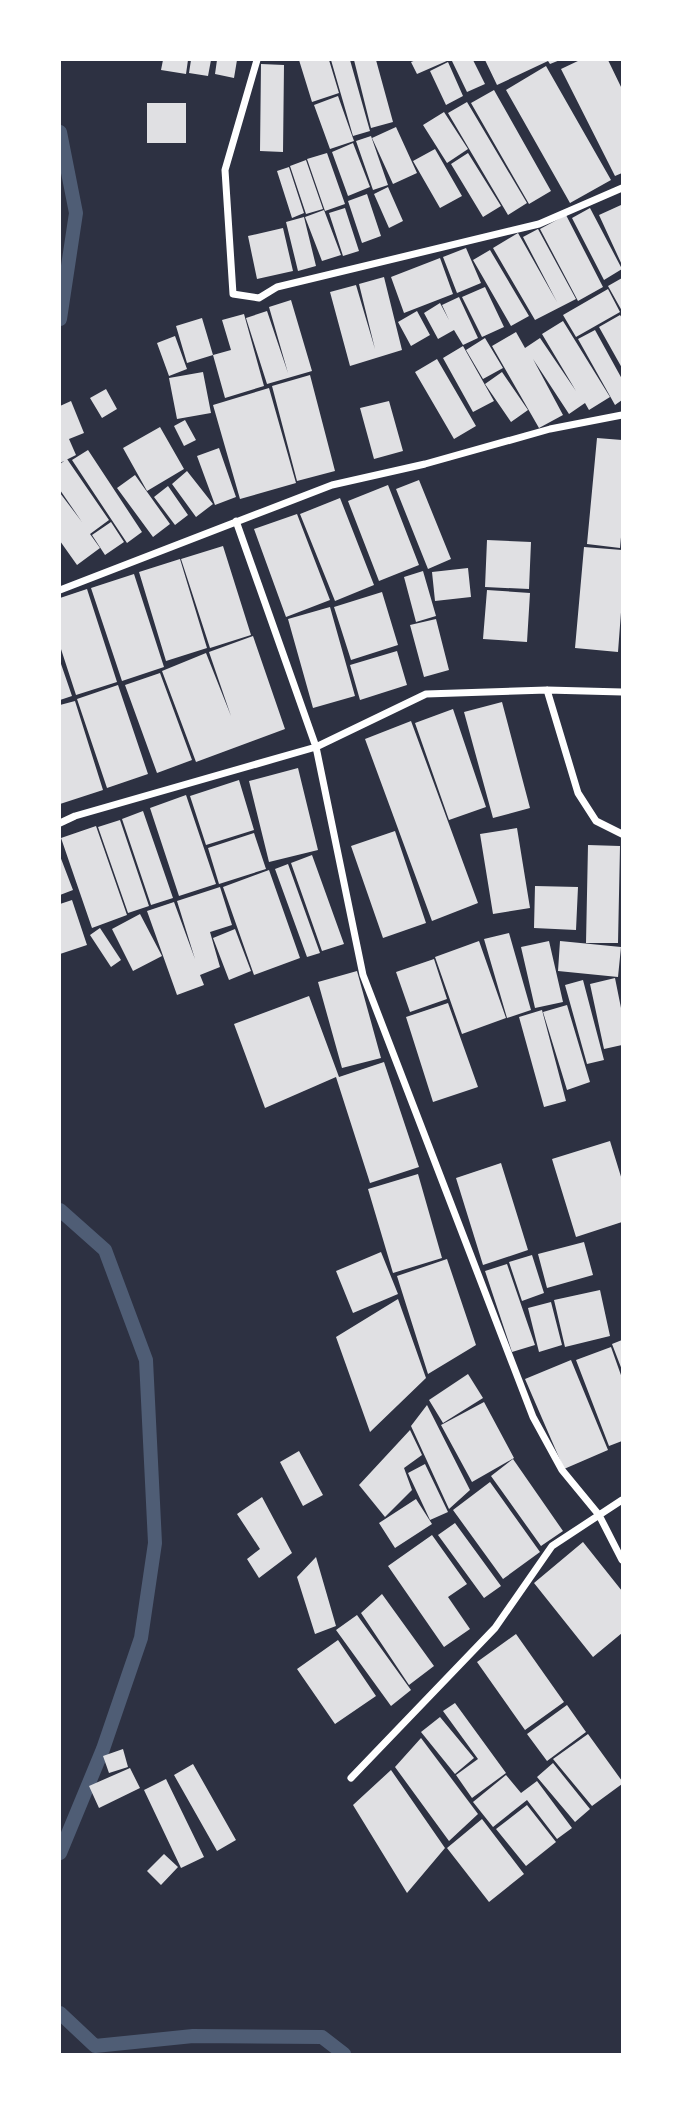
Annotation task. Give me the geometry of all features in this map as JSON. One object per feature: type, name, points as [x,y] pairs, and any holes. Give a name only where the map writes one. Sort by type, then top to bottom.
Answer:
[{"type":"street","points":[[257,60],[225,170],[233,294],[259,298],[277,287],[539,224],[622,188]]},
{"type":"street","points":[[60,590],[332,485],[425,464],[550,429],[622,415]]},
{"type":"street","points":[[236,522],[316,747],[363,975],[533,1417],[562,1470],[599,1515],[622,1560]]},
{"type":"street","points":[[547,690],[578,793],[596,821],[622,834]]},
{"type":"street","points":[[60,823],[75,816],[316,747],[426,694],[547,690],[622,692]]},
{"type":"street","points":[[351,1778],[495,1628],[552,1546],[622,1500]]},
{"type":"building","points":[[163,60],[188,60],[186,74],[161,70]]},
{"type":"building","points":[[191,60],[211,60],[208,76],[189,73]]},
{"type":"building","points":[[217,60],[237,60],[234,78],[215,74]]},
{"type":"building","points":[[299,60],[329,60],[339,93],[312,102]]},
{"type":"building","points":[[331,60],[350,60],[370,131],[353,136]]},
{"type":"building","points":[[354,60],[376,60],[393,122],[371,128]]},
{"type":"building","points":[[449,60],[417,74],[411,62]]},
{"type":"building","points":[[473,60],[485,84],[467,92],[452,61]]},
{"type":"building","points":[[485,60],[560,60],[550,64],[548,61],[497,85]]},
{"type":"building","points":[[580,60],[608,60],[622,89],[622,173],[615,176],[561,69]]},
{"type":"building","points":[[448,62],[463,96],[446,105],[430,71]]},
{"type":"building","points":[[261,64],[284,65],[283,152],[260,151]]},
{"type":"building","points":[[546,66],[611,180],[570,203],[506,90]]},
{"type":"building","points":[[494,90],[551,191],[529,204],[471,103]]},
{"type":"building","points":[[338,96],[354,141],[330,149],[314,105]]},
{"type":"building","points":[[467,102],[527,203],[508,215],[448,113]]},
{"type":"building","points":[[147,103],[186,103],[186,143],[147,143]]},
{"type":"building","points":[[444,112],[468,149],[447,163],[423,125]]},
{"type":"building","points":[[396,127],[417,173],[393,184],[372,138]]},
{"type":"building","points":[[371,136],[388,185],[373,190],[356,141]]},
{"type":"building","points":[[353,143],[370,187],[348,196],[332,152]]},
{"type":"building","points":[[435,149],[462,196],[440,208],[413,161]]},
{"type":"building","points":[[327,153],[345,204],[325,211],[307,159]]},
{"type":"building","points":[[468,153],[501,206],[483,217],[451,164]]},
{"type":"building","points":[[306,160],[323,209],[306,214],[290,166]]},
{"type":"building","points":[[289,167],[304,213],[292,218],[277,171]]},
{"type":"building","points":[[388,187],[403,221],[389,228],[374,194]]},
{"type":"building","points":[[367,194],[381,236],[362,243],[348,201]]},
{"type":"building","points":[[621,205],[622,207],[622,265],[599,215]]},
{"type":"building","points":[[345,208],[359,251],[343,256],[329,213]]},
{"type":"building","points":[[590,208],[622,269],[604,280],[572,218]]},
{"type":"building","points":[[324,210],[341,255],[322,261],[305,217]]},
{"type":"building","points":[[566,215],[603,287],[578,301],[540,229]]},
{"type":"building","points":[[304,217],[316,266],[298,271],[286,222]]},
{"type":"building","points":[[283,228],[293,271],[257,279],[248,236]]},
{"type":"building","points":[[538,229],[576,299],[535,320],[493,248],[518,233],[557,302],[523,237]]},
{"type":"building","points":[[466,248],[481,283],[457,293],[443,257]]},
{"type":"building","points":[[490,250],[529,316],[511,326],[473,260]]},
{"type":"building","points":[[440,258],[453,294],[404,313],[391,277]]},
{"type":"building","points":[[384,277],[402,350],[350,366],[330,292],[356,285],[375,349],[359,284]]},
{"type":"building","points":[[622,278],[622,311],[608,286]]},
{"type":"building","points":[[485,287],[504,327],[482,337],[462,297]]},
{"type":"building","points":[[608,289],[620,312],[576,337],[563,315]]},
{"type":"building","points":[[459,297],[478,338],[463,345],[454,330],[438,339],[424,313],[440,303],[449,320],[442,305]]},
{"type":"building","points":[[291,300],[312,371],[267,384],[246,318],[267,311],[288,373],[269,307]]},
{"type":"building","points":[[417,311],[430,335],[411,346],[398,322]]},
{"type":"building","points":[[244,314],[264,386],[225,398],[213,355],[231,350],[222,320]]},
{"type":"building","points":[[620,315],[622,318],[622,368],[599,327]]},
{"type":"building","points":[[202,318],[213,355],[187,363],[176,326]]},
{"type":"building","points":[[563,321],[610,397],[589,410],[585,403],[569,414],[533,359],[563,415],[539,428],[492,346],[516,332],[525,348],[540,338],[576,391],[542,334]]},
{"type":"building","points":[[595,330],[622,379],[622,400],[615,405],[578,339]]},
{"type":"building","points":[[175,336],[187,369],[169,376],[157,343]]},
{"type":"building","points":[[485,338],[503,368],[483,379],[466,350]]},
{"type":"building","points":[[463,346],[494,401],[473,412],[443,358]]},
{"type":"building","points":[[437,359],[476,426],[454,439],[415,372]]},
{"type":"building","points":[[203,372],[211,413],[177,419],[169,378]]},
{"type":"building","points":[[502,372],[528,410],[511,422],[485,384]]},
{"type":"building","points":[[310,375],[335,471],[297,481],[272,386]]},
{"type":"building","points":[[269,388],[296,483],[240,499],[213,405]]},
{"type":"building","points":[[106,389],[117,409],[102,418],[90,398]]},
{"type":"building","points":[[71,401],[84,433],[69,439],[76,455],[60,463],[60,406]]},
{"type":"building","points":[[389,401],[403,451],[374,459],[360,408]]},
{"type":"building","points":[[185,420],[196,440],[184,446],[174,426]]},
{"type":"building","points":[[160,427],[184,469],[147,491],[123,448]]},
{"type":"building","points":[[597,438],[622,440],[620,548],[587,544]]},
{"type":"building","points":[[219,448],[236,497],[215,505],[197,456]]},
{"type":"building","points":[[88,450],[142,532],[127,543],[72,460]]},
{"type":"building","points":[[67,459],[109,520],[90,534],[100,548],[77,565],[60,541],[60,493],[82,522],[60,490],[60,464]]},
{"type":"building","points":[[187,471],[213,504],[196,517],[172,484]]},
{"type":"building","points":[[135,475],[170,524],[153,537],[117,488]]},
{"type":"building","points":[[419,480],[451,559],[428,569],[396,489]]},
{"type":"building","points":[[388,485],[419,565],[379,581],[348,501]]},
{"type":"building","points":[[168,486],[188,515],[175,525],[154,497]]},
{"type":"building","points":[[340,498],[374,585],[335,601],[300,514]]},
{"type":"building","points":[[297,514],[330,600],[286,617],[254,529]]},
{"type":"building","points":[[111,522],[124,542],[105,555],[92,535]]},
{"type":"building","points":[[487,540],[531,542],[529,589],[485,587]]},
{"type":"building","points":[[223,546],[251,635],[210,648],[181,559]]},
{"type":"building","points":[[584,547],[622,550],[618,652],[575,648]]},
{"type":"building","points":[[180,559],[207,648],[166,661],[139,572]]},
{"type":"building","points":[[468,568],[471,597],[435,601],[432,572]]},
{"type":"building","points":[[423,571],[436,616],[416,622],[404,577]]},
{"type":"building","points":[[134,574],[164,667],[122,681],[91,588]]},
{"type":"building","points":[[87,589],[117,682],[76,695],[60,646],[60,598]]},
{"type":"building","points":[[487,590],[530,593],[527,642],[483,639]]},
{"type":"building","points":[[382,592],[398,645],[351,660],[334,607]]},
{"type":"building","points":[[330,607],[355,696],[313,708],[288,619]]},
{"type":"building","points":[[436,619],[449,670],[424,677],[410,625]]},
{"type":"building","points":[[253,636],[285,729],[196,762],[162,671],[206,653],[231,716],[209,652]]},
{"type":"building","points":[[397,651],[407,685],[360,700],[350,665]]},
{"type":"building","points":[[60,661],[72,696],[60,700]]},
{"type":"building","points":[[160,673],[192,760],[157,773],[125,685]]},
{"type":"building","points":[[118,685],[148,774],[107,788],[77,699]]},
{"type":"building","points":[[75,701],[103,790],[60,804],[60,705]]},
{"type":"building","points":[[502,702],[530,808],[493,818],[464,712]]},
{"type":"building","points":[[453,709],[486,807],[449,820],[415,723]]},
{"type":"building","points":[[411,721],[478,903],[432,921],[365,739]]},
{"type":"building","points":[[298,768],[318,850],[269,862],[249,781]]},
{"type":"building","points":[[239,780],[254,830],[206,845],[190,796]]},
{"type":"building","points":[[186,795],[216,884],[179,896],[150,808]]},
{"type":"building","points":[[143,811],[173,898],[151,905],[122,819]]},
{"type":"building","points":[[120,820],[149,906],[128,913],[98,827]]},
{"type":"building","points":[[96,826],[127,915],[92,928],[61,838]]},
{"type":"building","points":[[517,828],[530,908],[493,914],[480,834]]},
{"type":"building","points":[[395,831],[426,923],[383,938],[351,846]]},
{"type":"building","points":[[254,833],[266,869],[219,884],[208,848]]},
{"type":"building","points":[[588,845],[620,846],[618,943],[586,943]]},
{"type":"building","points":[[312,855],[344,944],[322,951],[291,863]]},
{"type":"building","points":[[60,856],[73,890],[60,895]]},
{"type":"building","points":[[288,864],[320,953],[307,957],[275,869]]},
{"type":"building","points":[[269,870],[300,958],[254,975],[223,887]]},
{"type":"building","points":[[535,886],[578,887],[576,930],[534,928]]},
{"type":"building","points":[[220,887],[232,925],[210,932],[220,967],[200,975],[204,985],[177,995],[147,911],[174,902],[195,959],[177,901]]},
{"type":"building","points":[[72,900],[87,945],[60,954],[60,904]]},
{"type":"building","points":[[140,914],[162,956],[133,971],[112,929]]},
{"type":"building","points":[[100,928],[121,960],[111,967],[90,935]]},
{"type":"building","points":[[235,929],[251,971],[229,980],[213,938]]},
{"type":"building","points":[[509,933],[531,1010],[507,1018],[484,939]]},
{"type":"building","points":[[479,941],[506,1018],[462,1034],[435,957]]},
{"type":"building","points":[[549,941],[563,1002],[535,1008],[521,947]]},
{"type":"building","points":[[560,941],[621,947],[618,977],[558,971]]},
{"type":"building","points":[[434,959],[447,999],[410,1012],[396,972]]},
{"type":"building","points":[[357,971],[381,1058],[342,1068],[318,982]]},
{"type":"building","points":[[615,978],[622,1013],[622,1045],[604,1049],[590,984]]},
{"type":"building","points":[[583,980],[604,1060],[587,1064],[565,985]]},
{"type":"building","points":[[309,996],[339,1077],[384,1062],[419,1167],[370,1183],[336,1077],[265,1108],[234,1024]]},
{"type":"building","points":[[448,1003],[478,1087],[433,1102],[406,1017]]},
{"type":"building","points":[[567,1005],[590,1082],[567,1090],[543,1012]]},
{"type":"building","points":[[542,1010],[566,1101],[544,1107],[519,1017]]},
{"type":"building","points":[[610,1141],[622,1180],[622,1222],[576,1237],[552,1159]]},
{"type":"building","points":[[501,1163],[528,1250],[483,1265],[456,1178]]},
{"type":"building","points":[[418,1174],[442,1258],[393,1273],[368,1189]]},
{"type":"building","points":[[584,1242],[593,1275],[547,1288],[538,1254]]},
{"type":"building","points":[[381,1252],[398,1294],[353,1313],[336,1271]]},
{"type":"building","points":[[532,1255],[544,1293],[522,1301],[509,1262]]},
{"type":"building","points":[[447,1259],[476,1345],[428,1374],[397,1276]]},
{"type":"building","points":[[507,1264],[535,1345],[512,1352],[485,1271]]},
{"type":"building","points":[[600,1290],[610,1336],[565,1347],[554,1300]]},
{"type":"building","points":[[398,1299],[426,1378],[370,1432],[336,1337]]},
{"type":"building","points":[[551,1302],[562,1345],[539,1352],[528,1308]]},
{"type":"building","points":[[622,1340],[622,1370],[612,1344]]},
{"type":"building","points":[[611,1347],[622,1378],[622,1441],[609,1446],[576,1360]]},
{"type":"building","points":[[571,1360],[608,1450],[564,1469],[525,1379]]},
{"type":"building","points":[[468,1374],[483,1398],[443,1423],[429,1400]]},
{"type":"building","points":[[484,1402],[514,1458],[472,1482],[441,1425]]},
{"type":"building","points":[[427,1405],[470,1490],[449,1509],[411,1426]]},
{"type":"building","points":[[410,1430],[422,1455],[404,1468],[412,1490],[385,1517],[359,1485]]},
{"type":"building","points":[[299,1451],[323,1495],[303,1506],[280,1462]]},
{"type":"building","points":[[513,1459],[563,1531],[541,1546],[491,1476]]},
{"type":"building","points":[[425,1464],[448,1512],[430,1520],[408,1473]]},
{"type":"building","points":[[490,1482],[540,1552],[503,1579],[453,1510]]},
{"type":"building","points":[[262,1497],[292,1553],[259,1578],[247,1559],[260,1549],[237,1514]]},
{"type":"building","points":[[416,1499],[432,1524],[395,1548],[379,1523]]},
{"type":"building","points":[[455,1523],[501,1586],[484,1598],[438,1535]]},
{"type":"building","points":[[432,1535],[467,1584],[448,1597],[470,1629],[444,1647],[388,1566]]},
{"type":"building","points":[[583,1542],[622,1591],[622,1633],[593,1657],[534,1583]]},
{"type":"building","points":[[316,1557],[336,1626],[315,1634],[297,1577]]},
{"type":"building","points":[[382,1594],[434,1666],[409,1685],[361,1613]]},
{"type":"building","points":[[357,1615],[411,1690],[391,1706],[336,1630]]},
{"type":"building","points":[[516,1634],[564,1702],[525,1730],[477,1662]]},
{"type":"building","points":[[338,1640],[376,1696],[335,1724],[297,1669]]},
{"type":"building","points":[[455,1703],[506,1773],[472,1798],[456,1775],[478,1759],[443,1711]]},
{"type":"building","points":[[567,1705],[586,1732],[547,1761],[527,1734]]},
{"type":"building","points":[[440,1717],[474,1758],[455,1774],[421,1732]]},
{"type":"building","points":[[588,1734],[622,1781],[622,1784],[592,1806],[553,1759]]},
{"type":"building","points":[[421,1738],[478,1814],[449,1841],[395,1767]]},
{"type":"building","points":[[123,1749],[128,1767],[109,1773],[103,1756]]},
{"type":"building","points":[[553,1763],[590,1809],[575,1822],[537,1777]]},
{"type":"building","points":[[193,1764],[236,1840],[217,1851],[174,1775]]},
{"type":"building","points":[[130,1768],[140,1788],[99,1808],[89,1786]]},
{"type":"building","points":[[391,1770],[445,1848],[407,1893],[353,1805]]},
{"type":"building","points":[[506,1775],[521,1793],[537,1781],[572,1828],[557,1839],[527,1800],[493,1827],[473,1802]]},
{"type":"building","points":[[166,1779],[204,1857],[181,1868],[144,1790]]},
{"type":"building","points":[[527,1805],[556,1842],[526,1866],[496,1829]]},
{"type":"building","points":[[482,1819],[524,1874],[489,1902],[447,1848]]},
{"type":"building","points":[[164,1854],[178,1867],[161,1885],[147,1871]]},
{"type":"waterway","points":[[60,132],[76,213],[60,319]]},
{"type":"waterway","points":[[60,1210],[105,1250],[146,1360],[155,1543],[141,1638],[103,1749],[60,1853]]},
{"type":"waterway","points":[[60,2013],[95,2046],[193,2036],[322,2037],[344,2054]]}]
